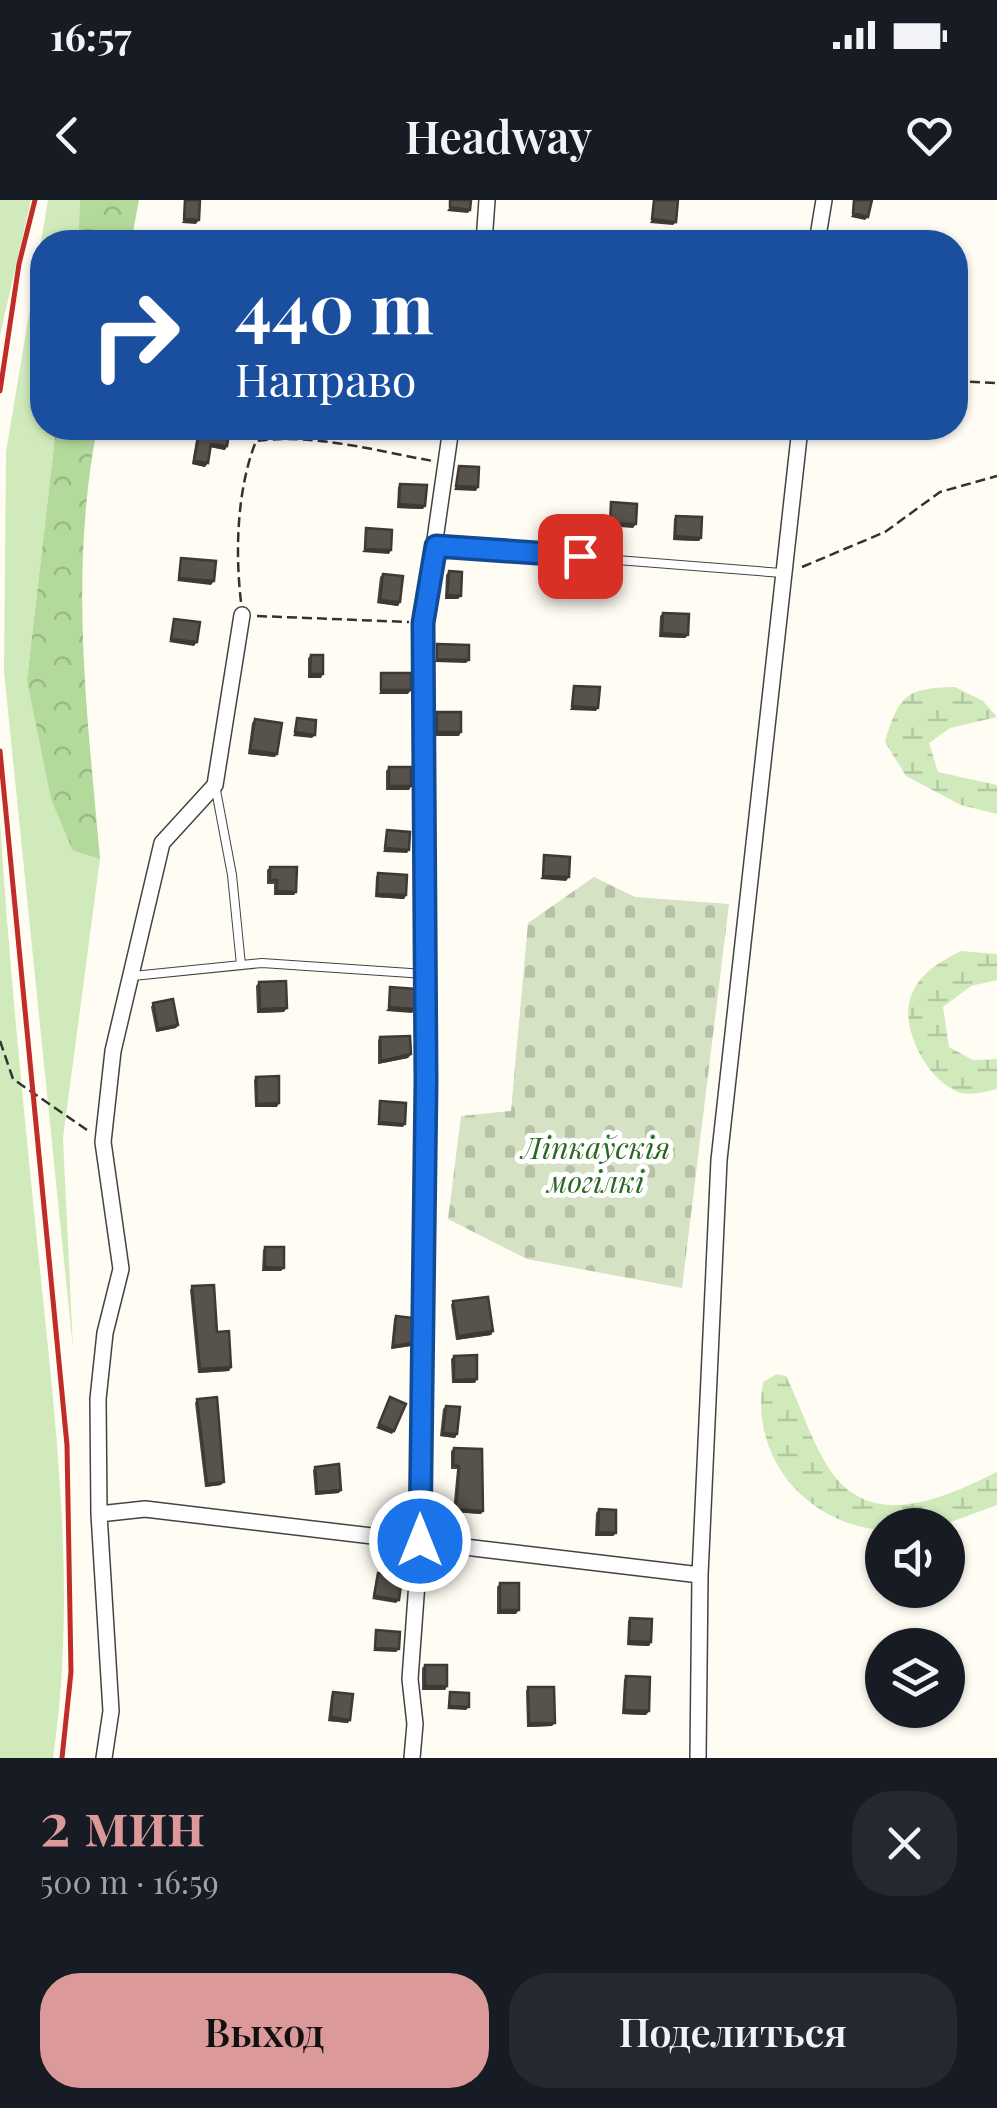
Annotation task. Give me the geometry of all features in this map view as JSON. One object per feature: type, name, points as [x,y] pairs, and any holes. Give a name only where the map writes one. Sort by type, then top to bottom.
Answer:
[{"type":"street","points":[[485,230],[487,200]]},
{"type":"street","points":[[819,230],[824,200]]},
{"type":"street","points":[[412,1758],[415,1724],[410,1679],[420,1541],[425,974],[423,623],[449,440]]},
{"type":"street","points":[[698,1758],[700,1575],[719,1160],[799,440]]},
{"type":"street","points":[[104,1758],[111,1711],[99,1514],[98,1399],[104,1333],[121,1268],[103,1142],[113,1051],[162,844],[215,785],[242,615]]},
{"type":"street","points":[[99,1514],[145,1509],[700,1575]]},
{"type":"lane","points":[[436,546],[787,573]]},
{"type":"lane","points":[[215,785],[232,874],[241,964]]},
{"type":"lane","points":[[133,976],[241,964],[425,974]]},
{"type":"path","points":[[968,381],[997,383]]},
{"type":"path","points":[[263,440],[256,441],[246,466],[239,536],[242,615],[423,623]]},
{"type":"path","points":[[296,440],[444,464]]},
{"type":"path","points":[[787,573],[885,532],[940,492],[997,476]]},
{"type":"path","points":[[0,1041],[13,1079],[103,1142]]},
{"type":"green space","points":[[0,200],[31,200],[0,335]]},
{"type":"green space","points":[[48,200],[80,200],[79,230],[43,230]]},
{"type":"green space","points":[[80,200],[139,200],[133,230],[79,230]]},
{"type":"green space","points":[[30,308],[30,440],[55,440],[27,680],[73,851],[100,859],[63,1138],[73,1349],[4,672],[6,452]]},
{"type":"green space","points":[[55,440],[95,440],[82,590],[86,696],[100,859],[73,851],[51,799],[27,680]]},
{"type":"green space","points":[[955,687],[983,701],[997,717],[950,728],[929,743],[938,772],[997,785],[997,814],[961,805],[906,776],[885,742],[895,714],[907,697],[925,689]]},
{"type":"green space","points":[[0,821],[62,1524],[63,1641],[53,1758],[0,1758]]},
{"type":"green space","name":"Ліпкаўскія могілкі","points":[[594,877],[635,897],[729,904],[682,1288],[527,1259],[448,1219],[461,1116],[511,1111],[528,923]]},
{"type":"green space","points":[[961,951],[997,954],[997,980],[971,986],[943,1007],[949,1047],[973,1060],[997,1059],[997,1089],[967,1094],[947,1086],[927,1065],[913,1038],[908,1011],[910,999],[924,976]]},
{"type":"green space","points":[[777,1374],[786,1376],[825,1462],[842,1484],[862,1498],[906,1505],[952,1492],[997,1472],[997,1505],[965,1517],[965,1508],[865,1508],[865,1527],[830,1515],[808,1501],[775,1461],[761,1410],[763,1382]]},
{"type":"building","points":[[185,200],[200,200],[199,220],[184,219]]},
{"type":"building","points":[[450,200],[471,200],[470,210],[450,207]]},
{"type":"building","points":[[654,200],[678,200],[676,222],[652,219]]},
{"type":"building","points":[[854,200],[872,200],[868,217],[853,213]]},
{"type":"building","points":[[198,440],[228,440],[227,446],[211,444],[208,463],[194,461]]},
{"type":"building","points":[[459,466],[479,467],[478,487],[456,486]]},
{"type":"building","points":[[400,484],[427,485],[425,506],[399,504]]},
{"type":"building","points":[[611,502],[637,504],[636,524],[610,523]]},
{"type":"building","points":[[676,516],[702,517],[701,538],[675,536]]},
{"type":"building","points":[[366,528],[392,530],[391,550],[365,549]]},
{"type":"building","points":[[181,558],[216,561],[214,581],[179,578]]},
{"type":"building","points":[[449,571],[462,572],[461,596],[447,595]]},
{"type":"building","points":[[383,574],[403,576],[400,602],[380,600]]},
{"type":"building","points":[[663,613],[689,614],[688,635],[662,633]]},
{"type":"building","points":[[174,619],[200,622],[197,642],[171,639]]},
{"type":"building","points":[[437,644],[469,645],[469,660],[437,659]]},
{"type":"building","points":[[311,655],[323,655],[323,674],[310,674]]},
{"type":"building","points":[[381,673],[411,673],[411,690],[381,690]]},
{"type":"building","points":[[574,686],[600,687],[598,708],[572,706]]},
{"type":"building","points":[[437,712],[461,712],[461,732],[437,732]]},
{"type":"building","points":[[297,718],[316,720],[315,735],[295,732]]},
{"type":"building","points":[[255,719],[282,723],[277,754],[250,750]]},
{"type":"building","points":[[389,767],[411,767],[411,786],[389,786]]},
{"type":"building","points":[[387,830],[410,832],[409,850],[385,848]]},
{"type":"building","points":[[544,855],[570,857],[569,877],[543,876]]},
{"type":"building","points":[[270,867],[297,867],[296,892],[277,891],[277,880],[270,880]]},
{"type":"building","points":[[378,873],[407,875],[406,895],[377,894]]},
{"type":"building","points":[[286,981],[287,1008],[260,1009],[259,982]]},
{"type":"building","points":[[390,987],[416,989],[415,1009],[389,1007]]},
{"type":"building","points":[[173,999],[178,1025],[158,1029],[153,1003]]},
{"type":"building","points":[[410,1036],[411,1054],[381,1061],[380,1037]]},
{"type":"building","points":[[279,1076],[279,1103],[257,1104],[256,1077]]},
{"type":"building","points":[[380,1101],[406,1103],[405,1124],[379,1122]]},
{"type":"building","points":[[265,1247],[284,1247],[284,1268],[265,1267]]},
{"type":"building","points":[[214,1285],[217,1332],[229,1331],[231,1367],[200,1369],[192,1286]]},
{"type":"building","points":[[488,1297],[493,1331],[458,1336],[453,1301]]},
{"type":"building","points":[[396,1316],[414,1318],[413,1343],[393,1346]]},
{"type":"building","points":[[477,1355],[477,1379],[454,1380],[454,1356]]},
{"type":"building","points":[[217,1397],[224,1482],[207,1484],[197,1399]]},
{"type":"building","points":[[390,1397],[406,1404],[394,1431],[379,1424]]},
{"type":"building","points":[[446,1406],[460,1407],[457,1434],[443,1433]]},
{"type":"building","points":[[454,1448],[482,1449],[483,1511],[456,1509],[459,1466],[453,1465]]},
{"type":"building","points":[[339,1464],[341,1490],[317,1492],[315,1467]]},
{"type":"building","points":[[599,1509],[616,1510],[616,1533],[598,1532]]},
{"type":"building","points":[[378,1573],[402,1577],[399,1600],[374,1596]]},
{"type":"building","points":[[500,1583],[519,1583],[519,1610],[500,1610]]},
{"type":"building","points":[[630,1618],[652,1619],[651,1642],[629,1641]]},
{"type":"building","points":[[376,1630],[400,1632],[399,1649],[375,1648]]},
{"type":"building","points":[[425,1665],[447,1665],[447,1686],[425,1686]]},
{"type":"building","points":[[626,1676],[650,1677],[649,1711],[624,1710]]},
{"type":"building","points":[[528,1687],[554,1687],[555,1723],[529,1723]]},
{"type":"building","points":[[333,1692],[353,1694],[350,1720],[331,1717]]},
{"type":"building","points":[[450,1692],[469,1693],[469,1707],[449,1706]]},
{"type":"railway","points":[[0,391],[19,264],[35,200]]},
{"type":"railway","points":[[0,751],[67,1445],[71,1672],[62,1758]]},
{"type":"route","points":[[420,1541],[421,1224],[426,1081],[423,623],[436,546],[580,556]]}]
